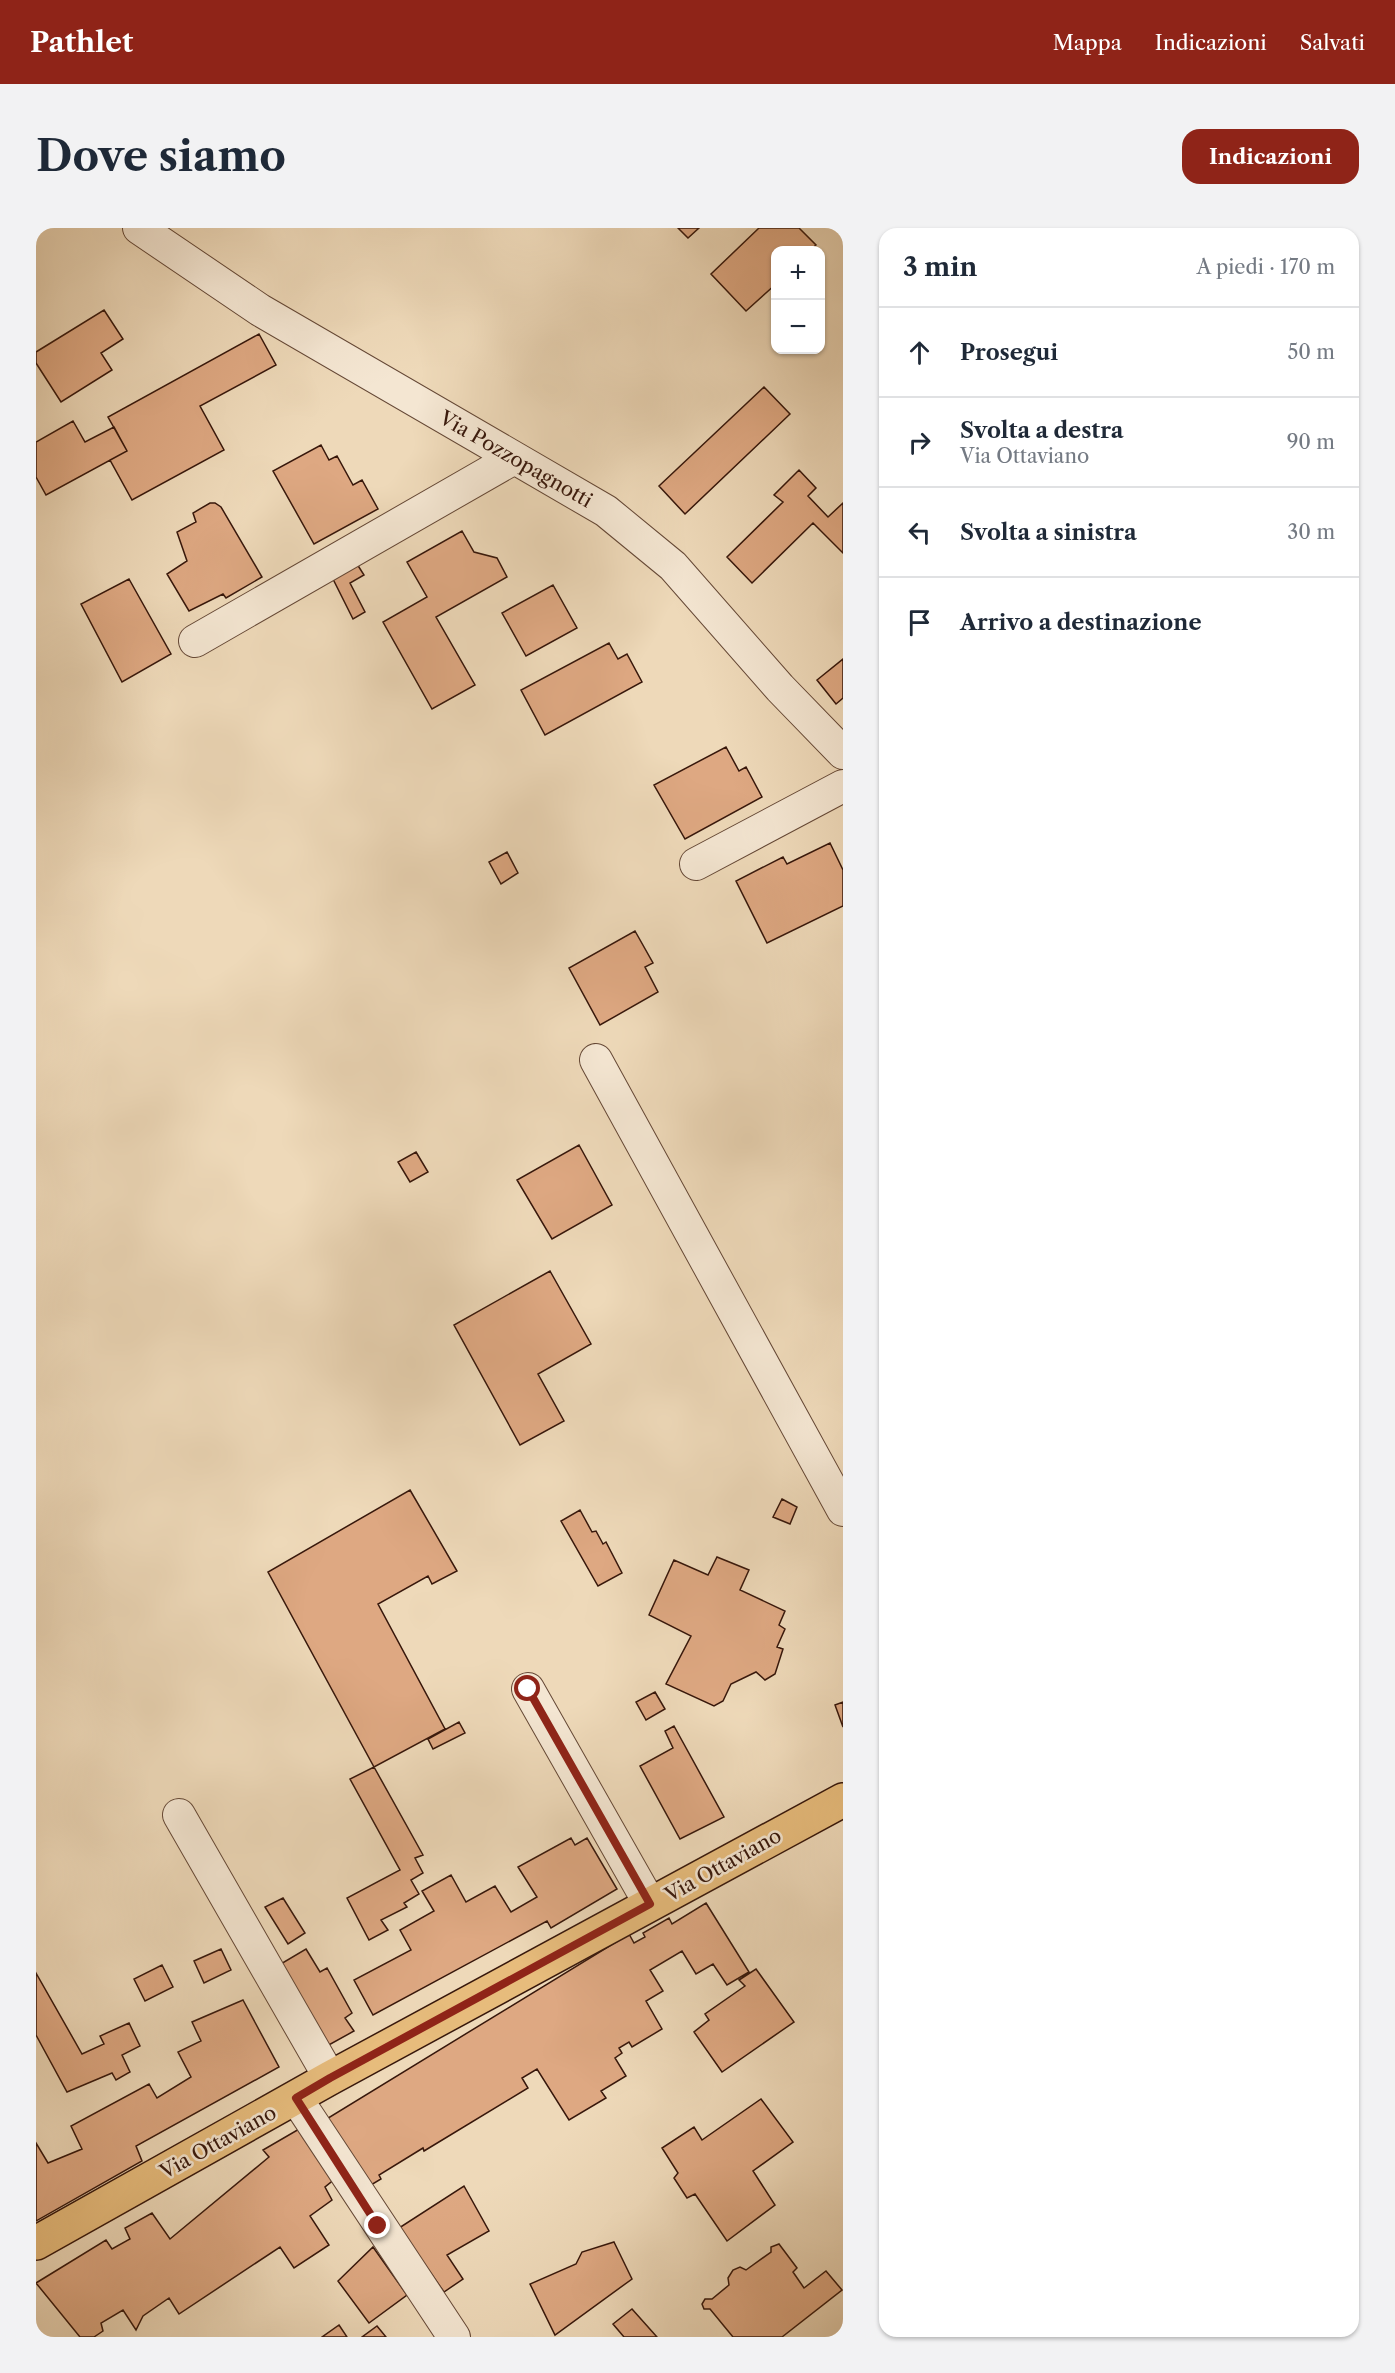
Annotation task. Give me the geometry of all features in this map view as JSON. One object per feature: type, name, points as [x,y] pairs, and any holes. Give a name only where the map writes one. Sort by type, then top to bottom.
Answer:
[{"type":"main road","name":"Via Ottaviano","points":[[36,2243],[330,2078],[843,1800]]},
{"type":"street","name":"Via Pozzopagnotti","points":[[139,228],[260,310],[606,511],[673,566],[780,687],[843,753]]},
{"type":"street","points":[[195,641],[514,458]]},
{"type":"street","points":[[696,864],[843,786]]},
{"type":"street","points":[[596,1060],[843,1510]]},
{"type":"street","points":[[528,1689],[650,1904]]},
{"type":"street","points":[[179,1815],[330,2078]]},
{"type":"street","points":[[296,2098],[378,2226],[454,2337]]},
{"type":"building","points":[[678,228],[699,228],[688,238]]},
{"type":"building","points":[[759,228],[799,228],[816,245],[771,246],[771,288],[746,311],[711,274]]},
{"type":"building","points":[[104,310],[123,339],[101,353],[112,370],[61,402],[36,363],[36,352]]},
{"type":"building","points":[[259,334],[276,365],[200,406],[224,450],[132,500],[110,460],[127,451],[108,417]]},
{"type":"building","points":[[764,387],[790,414],[685,514],[659,486]]},
{"type":"building","points":[[73,421],[85,442],[114,427],[127,451],[46,495],[36,477],[36,442]]},
{"type":"building","points":[[321,445],[329,460],[337,456],[353,485],[362,480],[378,509],[314,544],[273,471]]},
{"type":"building","points":[[799,470],[816,488],[808,496],[828,517],[843,503],[843,553],[813,523],[752,583],[727,557],[783,502],[774,495]]},
{"type":"building","points":[[210,503],[221,507],[262,577],[226,598],[223,594],[189,611],[167,574],[187,561],[177,532],[196,522],[193,513]]},
{"type":"building","points":[[462,531],[474,552],[497,558],[507,577],[436,617],[475,685],[432,709],[383,622],[427,597],[407,562]]},
{"type":"building","points":[[357,564],[364,575],[350,583],[365,612],[353,619],[332,577]]},
{"type":"building","points":[[129,579],[171,654],[122,682],[81,604]]},
{"type":"building","points":[[553,585],[577,628],[526,656],[502,613]]},
{"type":"building","points":[[609,643],[618,659],[627,654],[642,682],[545,735],[521,690]]},
{"type":"building","points":[[843,659],[843,698],[836,704],[817,680]]},
{"type":"building","points":[[726,747],[739,771],[746,767],[762,797],[685,839],[654,785]]},
{"type":"building","points":[[830,843],[843,870],[843,906],[767,943],[736,881],[783,857],[787,864]]},
{"type":"building","points":[[507,852],[518,873],[501,884],[489,862]]},
{"type":"building","points":[[635,931],[653,963],[645,967],[658,992],[600,1025],[569,968]]},
{"type":"building","points":[[579,1145],[612,1205],[552,1239],[517,1180]]},
{"type":"building","points":[[416,1152],[428,1172],[410,1182],[398,1162]]},
{"type":"building","points":[[550,1271],[591,1344],[538,1374],[564,1421],[520,1445],[454,1325]]},
{"type":"building","points":[[410,1490],[457,1571],[432,1584],[428,1576],[378,1604],[445,1729],[374,1767],[268,1572]]},
{"type":"building","points":[[782,1499],[797,1507],[790,1524],[773,1517]]},
{"type":"building","points":[[580,1510],[592,1532],[596,1531],[603,1544],[606,1542],[622,1573],[598,1586],[561,1521]]},
{"type":"building","points":[[717,1557],[749,1570],[740,1590],[785,1611],[779,1625],[785,1629],[777,1647],[783,1649],[775,1674],[765,1680],[756,1672],[731,1684],[723,1701],[714,1706],[666,1684],[691,1636],[649,1615],[674,1560],[708,1575]]},
{"type":"building","points":[[655,1692],[665,1709],[646,1720],[636,1702]]},
{"type":"building","points":[[843,1702],[843,1727],[835,1705]]},
{"type":"building","points":[[459,1722],[465,1733],[433,1749],[428,1739]]},
{"type":"building","points":[[674,1726],[724,1817],[680,1839],[640,1766],[673,1748],[665,1731]]},
{"type":"building","points":[[374,1767],[423,1855],[415,1858],[423,1873],[411,1880],[419,1894],[404,1903],[407,1907],[381,1920],[388,1930],[369,1940],[347,1898],[400,1870],[350,1779]]},
{"type":"building","points":[[571,1838],[575,1845],[587,1838],[617,1889],[551,1928],[547,1921],[373,2015],[354,1980],[411,1950],[400,1930],[434,1911],[422,1891],[451,1875],[466,1902],[495,1886],[511,1912],[537,1897],[518,1867]]},
{"type":"building","points":[[283,1898],[305,1933],[288,1944],[265,1907]]},
{"type":"building","points":[[706,1903],[749,1972],[727,1985],[713,1964],[696,1974],[682,1951],[650,1970],[663,1991],[646,2001],[662,2029],[632,2047],[629,2042],[619,2048],[622,2053],[615,2058],[626,2076],[601,2091],[606,2098],[569,2120],[537,2069],[522,2078],[528,2088],[424,2151],[423,2148],[379,2175],[381,2179],[361,2191],[320,2123],[629,1934],[634,1943],[645,1937],[643,1933],[669,1918],[672,1924]]},
{"type":"building","points":[[221,1949],[231,1970],[204,1983],[194,1961]]},
{"type":"building","points":[[306,1949],[320,1972],[327,1968],[352,2013],[345,2018],[354,2031],[327,2046],[279,1965]]},
{"type":"building","points":[[162,1965],[173,1987],[145,2001],[134,1979]]},
{"type":"building","points":[[756,1969],[794,2022],[722,2072],[694,2032],[709,2020],[705,2014],[745,1986],[739,1980]]},
{"type":"building","points":[[36,1973],[82,2054],[104,2044],[100,2036],[129,2023],[140,2046],[122,2055],[130,2072],[116,2080],[112,2073],[67,2092],[36,2035]]},
{"type":"building","points":[[243,2000],[279,2067],[136,2146],[142,2161],[36,2221],[36,2143],[48,2163],[82,2149],[71,2126],[149,2084],[157,2098],[191,2077],[178,2052],[201,2041],[192,2022]]},
{"type":"building","points":[[761,2099],[793,2142],[753,2171],[775,2205],[727,2241],[695,2194],[687,2198],[674,2178],[678,2173],[662,2148],[694,2127],[702,2140]]},
{"type":"building","points":[[306,2125],[341,2174],[325,2187],[332,2200],[310,2216],[329,2245],[294,2268],[280,2247],[179,2314],[169,2298],[143,2316],[136,2330],[123,2310],[101,2323],[103,2331],[94,2337],[80,2337],[36,2283],[106,2240],[112,2249],[130,2239],[125,2228],[152,2213],[170,2239],[269,2157],[263,2150]]},
{"type":"building","points":[[464,2186],[489,2231],[447,2255],[463,2279],[444,2292],[399,2228]]},
{"type":"building","points":[[614,2242],[632,2279],[555,2335],[530,2284],[576,2264],[582,2252]]},
{"type":"building","points":[[779,2244],[797,2268],[793,2272],[804,2288],[826,2271],[842,2290],[782,2337],[733,2337],[710,2309],[704,2309],[702,2304],[705,2299],[712,2299],[729,2285],[728,2278],[733,2270],[740,2267],[746,2270],[771,2252],[771,2247]]},
{"type":"building","points":[[373,2247],[407,2295],[369,2323],[338,2281]]},
{"type":"building","points":[[632,2309],[657,2337],[624,2337],[613,2324]]},
{"type":"building","points":[[339,2325],[347,2337],[322,2337]]},
{"type":"building","points":[[377,2326],[386,2337],[362,2337]]},
{"type":"route","points":[[378,2226],[296,2098],[650,1904],[528,1689]]}]
